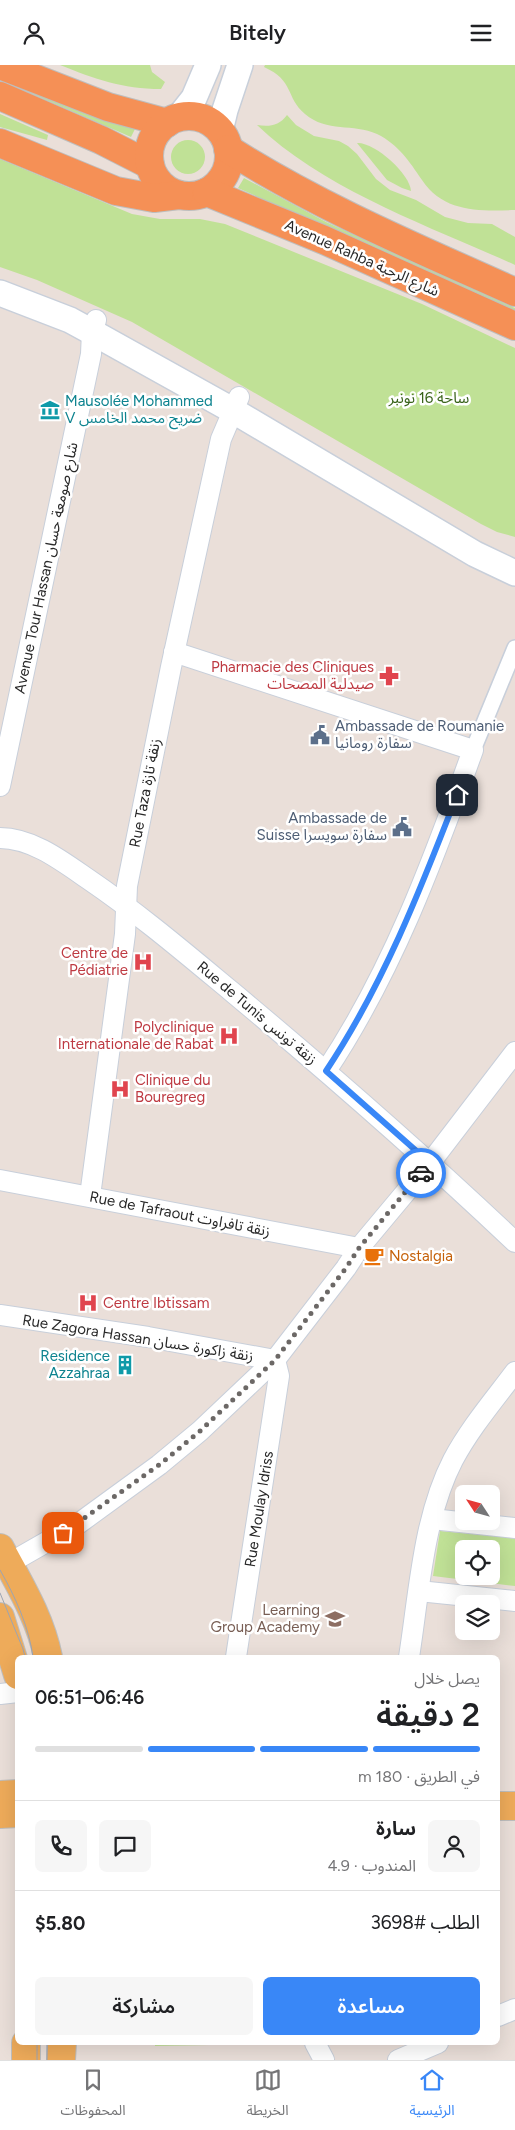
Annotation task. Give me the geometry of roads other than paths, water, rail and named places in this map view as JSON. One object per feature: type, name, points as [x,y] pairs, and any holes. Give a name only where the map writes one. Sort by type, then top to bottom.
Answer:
[{"type":"highway","points":[[0,65],[108,107],[173,120]]},
{"type":"highway","points":[[0,95],[101,140],[150,165]]},
{"type":"highway","points":[[0,143],[122,193],[154,198],[179,195],[189,196],[208,192],[224,174],[228,162],[224,140],[206,120],[188,116],[173,120],[158,131],[152,141],[149,153],[150,165],[160,184],[169,191],[179,195]]},
{"type":"highway","name":"Avenue Rahba شارع الرحبة","points":[[224,140],[270,176],[335,211],[515,292]]},
{"type":"highway","name":"Avenue Rahba شارع الرحبة","points":[[208,192],[301,230],[515,326]]},
{"type":"main road","points":[[4,1556],[32,1606],[47,1655]]},
{"type":"main road","points":[[0,1617],[15,1665]]},
{"type":"main road","points":[[500,1788],[515,1788]]},
{"type":"main road","points":[[0,1795],[15,1794]]},
{"type":"main road","points":[[500,1806],[515,1806]]},
{"type":"main road","points":[[0,1814],[15,1813]]},
{"type":"main road","points":[[26,2045],[26,2060]]},
{"type":"main road","points":[[61,2060],[62,2045]]},
{"type":"street","points":[[173,120],[194,98],[208,65]]},
{"type":"street","points":[[224,140],[224,110],[240,65]]},
{"type":"street","points":[[0,278],[63,303],[94,326],[480,539],[515,556]]},
{"type":"street","points":[[0,293],[70,320],[94,326]]},
{"type":"street","name":"Avenue Tour Hassan شارع صومعة حسان","points":[[0,786],[91,354],[94,326]]},
{"type":"street","points":[[235,404],[475,554],[515,573]]},
{"type":"street","name":"Rue Taza زنقة تازة","points":[[90,1196],[125,934],[127,886],[174,652],[221,439],[235,404]]},
{"type":"street","points":[[326,1071],[369,1001],[413,909],[473,750],[515,648]]},
{"type":"street","points":[[174,652],[473,750]]},
{"type":"street","name":"Rue de Tunis زنقة تونس","points":[[0,837],[17,839],[52,856],[125,905],[326,1071],[430,1163],[515,1242]]},
{"type":"street","points":[[4,1556],[78,1524],[159,1465],[200,1431],[275,1360],[346,1268],[359,1248],[430,1163],[515,1052]]},
{"type":"street","name":"Rue de Tafraout زنقة تافراوت","points":[[0,1180],[359,1248]]},
{"type":"street","name":"Rue Zagora Hassan زنقة زاكورة حسان","points":[[0,1315],[148,1337],[275,1360]]},
{"type":"street","name":"Rue Moulay Idriss","points":[[236,1655],[279,1376],[275,1360]]},
{"type":"street","points":[[408,1655],[432,1519],[442,1484],[453,1460],[515,1372]]},
{"type":"street","points":[[432,1519],[515,1528]]},
{"type":"street","points":[[419,1591],[515,1601]]},
{"type":"street","points":[[0,1694],[15,1692]]},
{"type":"street","points":[[500,2015],[515,2009]]},
{"type":"street","points":[[316,2045],[324,2060]]},
{"type":"street","points":[[400,2054],[431,2045]]},
{"type":"tram line","points":[[0,1570],[21,1612],[33,1655]]},
{"type":"tram line","points":[[0,1593],[24,1655]]},
{"type":"tram line","points":[[37,2045],[37,2060]]},
{"type":"tram line","points":[[47,2045],[47,2060]]},
{"type":"place","name":"Mausolée Mohammed V ضريح محمد الخامس","points":[[50,410]]},
{"type":"place","name":"Pharmacie des Cliniques صيدلية المصحات","points":[[389,676]]},
{"type":"place","name":"Ambassade de Roumanie سفارة رومانيا","points":[[320,735]]},
{"type":"place","name":"Ambassade de Suisse سفارة سويسرا","points":[[402,827]]},
{"type":"place","name":"Centre de Pédiatrie","points":[[143,962]]},
{"type":"place","name":"Polyclinique Internationale de Rabat","points":[[229,1036]]},
{"type":"place","name":"Clinique du Bouregreg","points":[[120,1089]]},
{"type":"place","name":"Nostalgia","points":[[374,1256]]},
{"type":"place","name":"Centre Ibtissam","points":[[88,1303]]},
{"type":"place","name":"Residence Azzahraa","points":[[125,1365]]},
{"type":"place","name":"Learning Group Academy","points":[[335,1619]]},
{"type":"park label","name":"ساحة 16 نونبر","points":[[429,398]]}]
